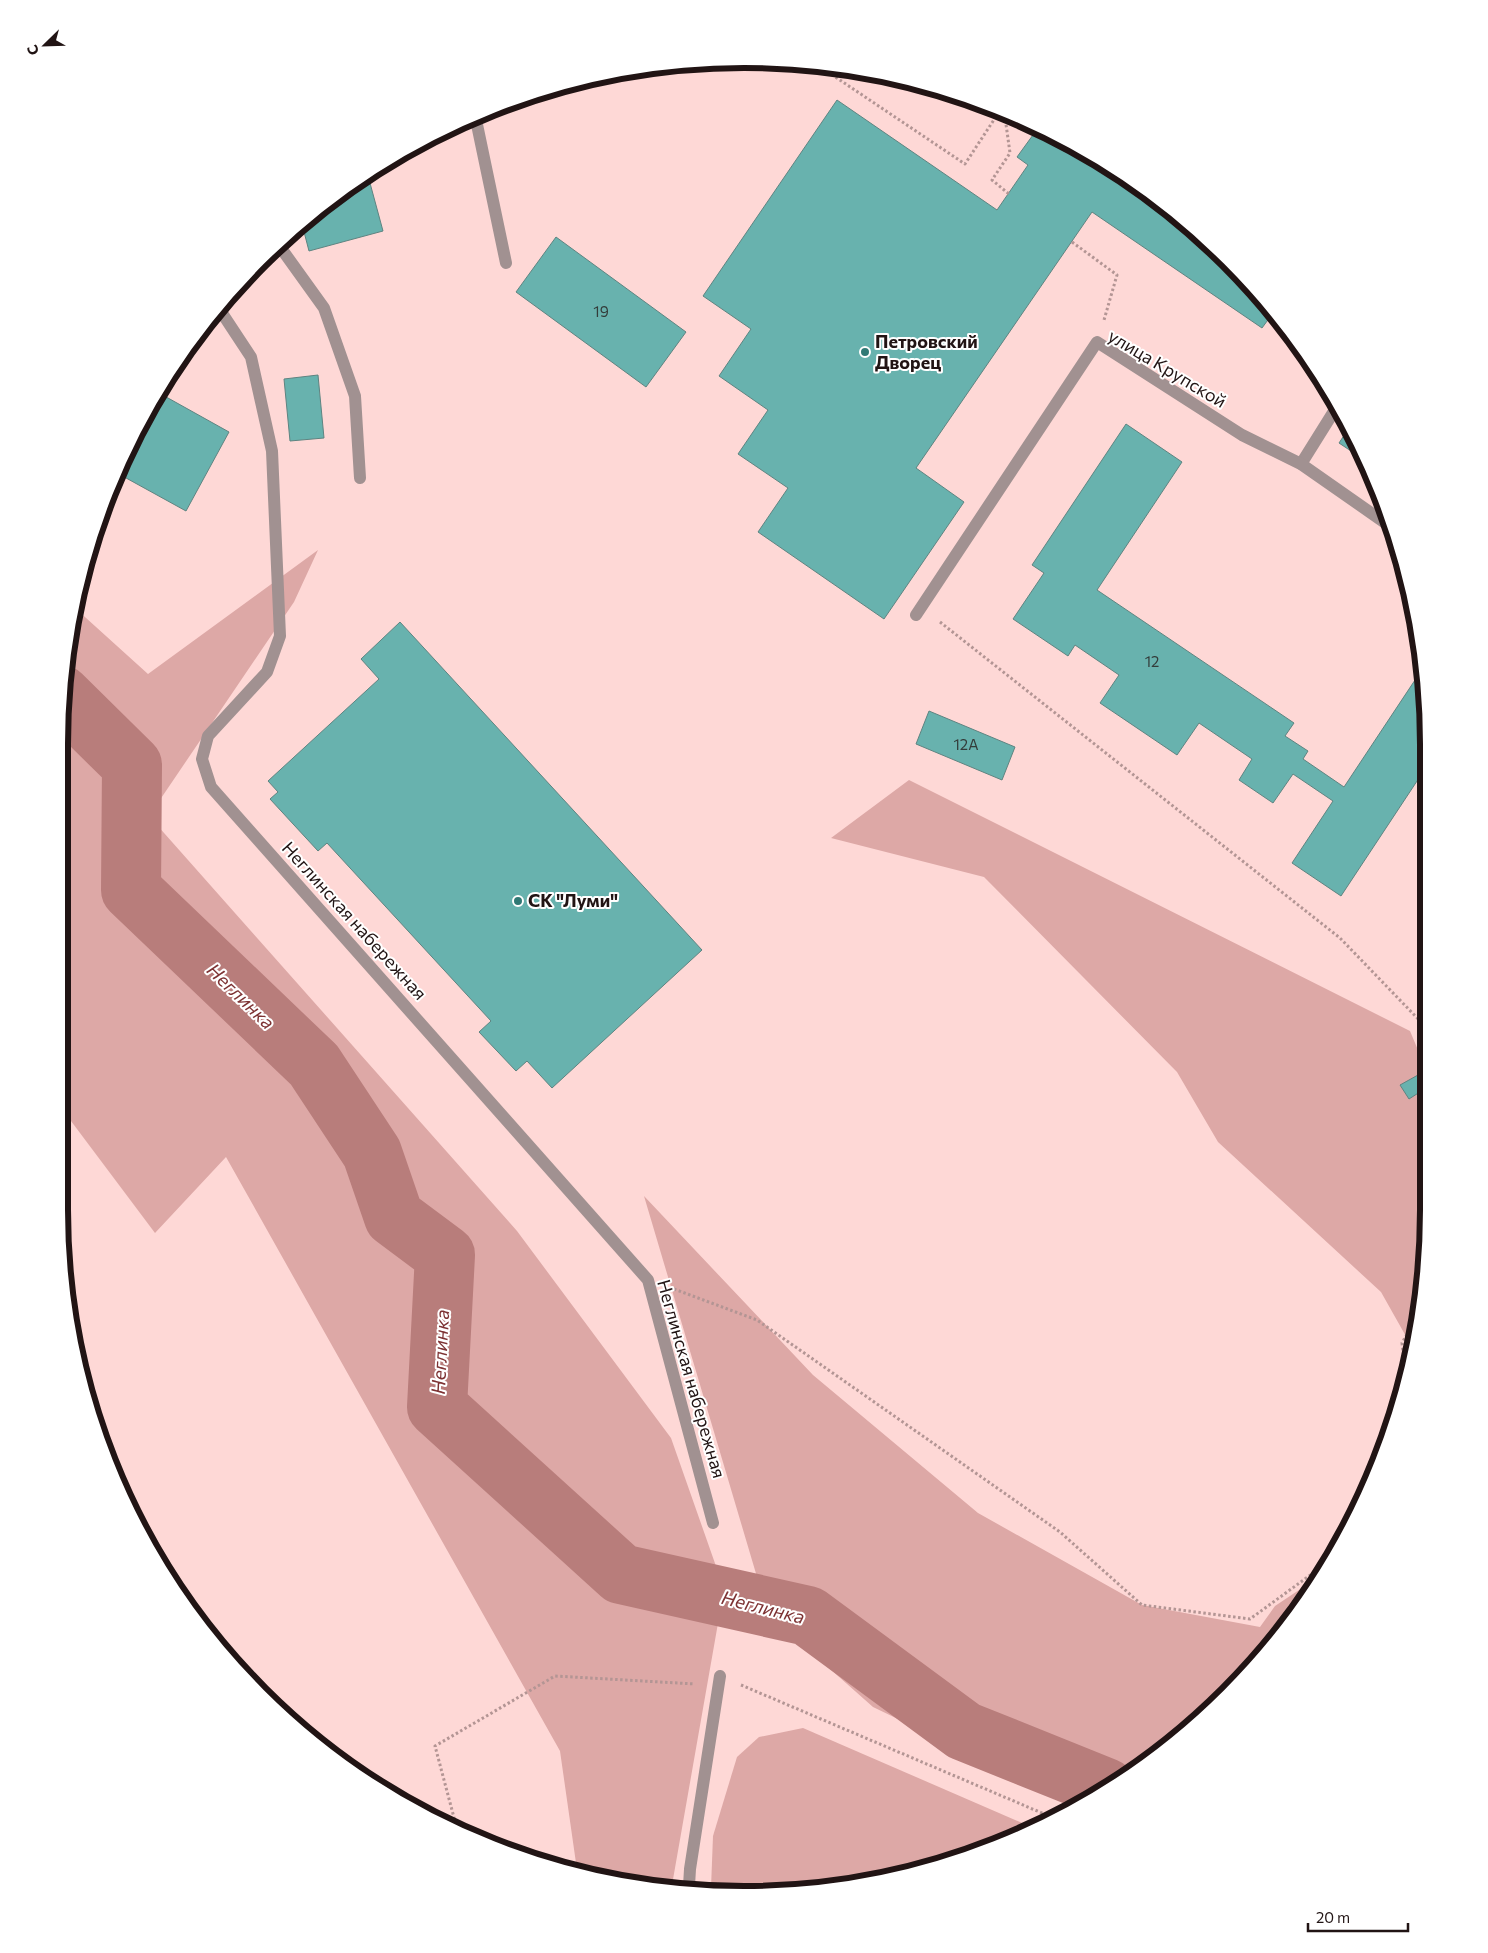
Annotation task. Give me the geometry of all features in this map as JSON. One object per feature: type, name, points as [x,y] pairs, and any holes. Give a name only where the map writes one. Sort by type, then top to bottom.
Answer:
[{"type":"street","points":[[477,123],[506,263]]},
{"type":"street","points":[[282,250],[324,308],[355,396],[360,478]]},
{"type":"street","name":"Неглинская набережная","points":[[222,313],[251,357],[272,451],[280,636],[267,672],[208,736],[202,760],[212,787],[648,1280],[713,1523]]},
{"type":"street","name":"улица Крупской","points":[[919,611],[1097,342],[1242,435],[1301,464],[1383,521]]},
{"type":"street","points":[[1301,464],[1333,412]]},
{"type":"street","points":[[689,1883],[720,1676]]},
{"type":"path","points":[[829,73],[965,164],[998,117]]},
{"type":"path","points":[[1005,120],[1010,153],[992,180],[1009,194]]},
{"type":"path","points":[[1072,242],[1117,275],[1097,342]]},
{"type":"path","points":[[919,611],[1340,938],[1420,1021]]},
{"type":"path","points":[[648,1280],[757,1320],[1060,1532],[1142,1605],[1250,1619],[1314,1572]]},
{"type":"path","points":[[1404,1357],[1402,1342],[1410,1327]]},
{"type":"path","points":[[455,1820],[435,1746],[555,1676],[707,1685],[720,1676],[1046,1815]]},
{"type":"shaded area","points":[[318,550],[294,602],[149,816],[517,1231],[671,1438],[724,1589],[673,1882],[612,1873],[576,1864],[560,1751],[226,1157],[155,1233],[68,1117],[69,700],[80,612],[148,674]]},
{"type":"shaded area","points":[[909,780],[1410,1031],[1420,1055],[1420,1209],[1419,1253],[1408,1340],[1381,1292],[1218,1142],[1177,1072],[984,877],[831,838]]},
{"type":"shaded area","points":[[644,1196],[813,1375],[978,1513],[1142,1605],[1260,1627],[1275,1606],[1306,1586],[1281,1621],[1253,1655],[1190,1718],[1156,1746],[1120,1771],[1069,1802],[873,1707],[768,1614]]},
{"type":"shaded area","points":[[803,1728],[1025,1824],[961,1850],[876,1873],[788,1884],[744,1886],[711,1885],[713,1836],[737,1757],[759,1737]]},
{"type":"building","name":"Петровский Дворец","points":[[837,100],[997,210],[1028,165],[1017,157],[1034,133],[1043,137],[1082,158],[1156,207],[1190,235],[1222,266],[1269,318],[1262,328],[1092,212],[916,468],[964,502],[884,619],[758,532],[788,488],[738,454],[768,410],[719,376],[751,329],[703,296]]},
{"type":"building","points":[[369,181],[383,231],[309,251],[304,230],[332,207]]},
{"type":"building","points":[[556,237],[686,332],[646,387],[516,292]]},
{"type":"building","points":[[318,375],[324,438],[290,441],[284,379]]},
{"type":"building","points":[[164,396],[229,432],[186,511],[123,476],[137,445]]},
{"type":"building","points":[[1126,424],[1182,462],[1097,590],[1294,723],[1285,736],[1308,751],[1303,759],[1344,787],[1417,677],[1420,777],[1341,896],[1292,863],[1333,801],[1293,774],[1273,803],[1239,780],[1252,759],[1199,723],[1177,755],[1100,703],[1119,675],[1075,645],[1068,656],[1013,619],[1044,573],[1032,565]]},
{"type":"building","points":[[1345,434],[1355,454],[1339,443]]},
{"type":"building","name":"СК \"Луми\"","points":[[400,622],[702,950],[552,1088],[527,1061],[516,1071],[479,1032],[491,1021],[327,843],[318,851],[270,799],[278,792],[268,781],[379,679],[361,659]]},
{"type":"building","points":[[929,711],[1015,747],[1002,780],[916,744]]},
{"type":"building","points":[[1418,1075],[1420,1079],[1420,1092],[1409,1099],[1400,1085]]},
{"type":"waterway","name":"Неглинка","points":[[69,703],[132,765],[131,890],[314,1065],[372,1153],[394,1217],[445,1255],[437,1407],[621,1574],[808,1616],[964,1731],[1098,1785]]},
{"type":"place","name":"Петровский Дворец","points":[[865,352]]},
{"type":"place","name":"СК \"Луми\"","points":[[518,901]]}]
